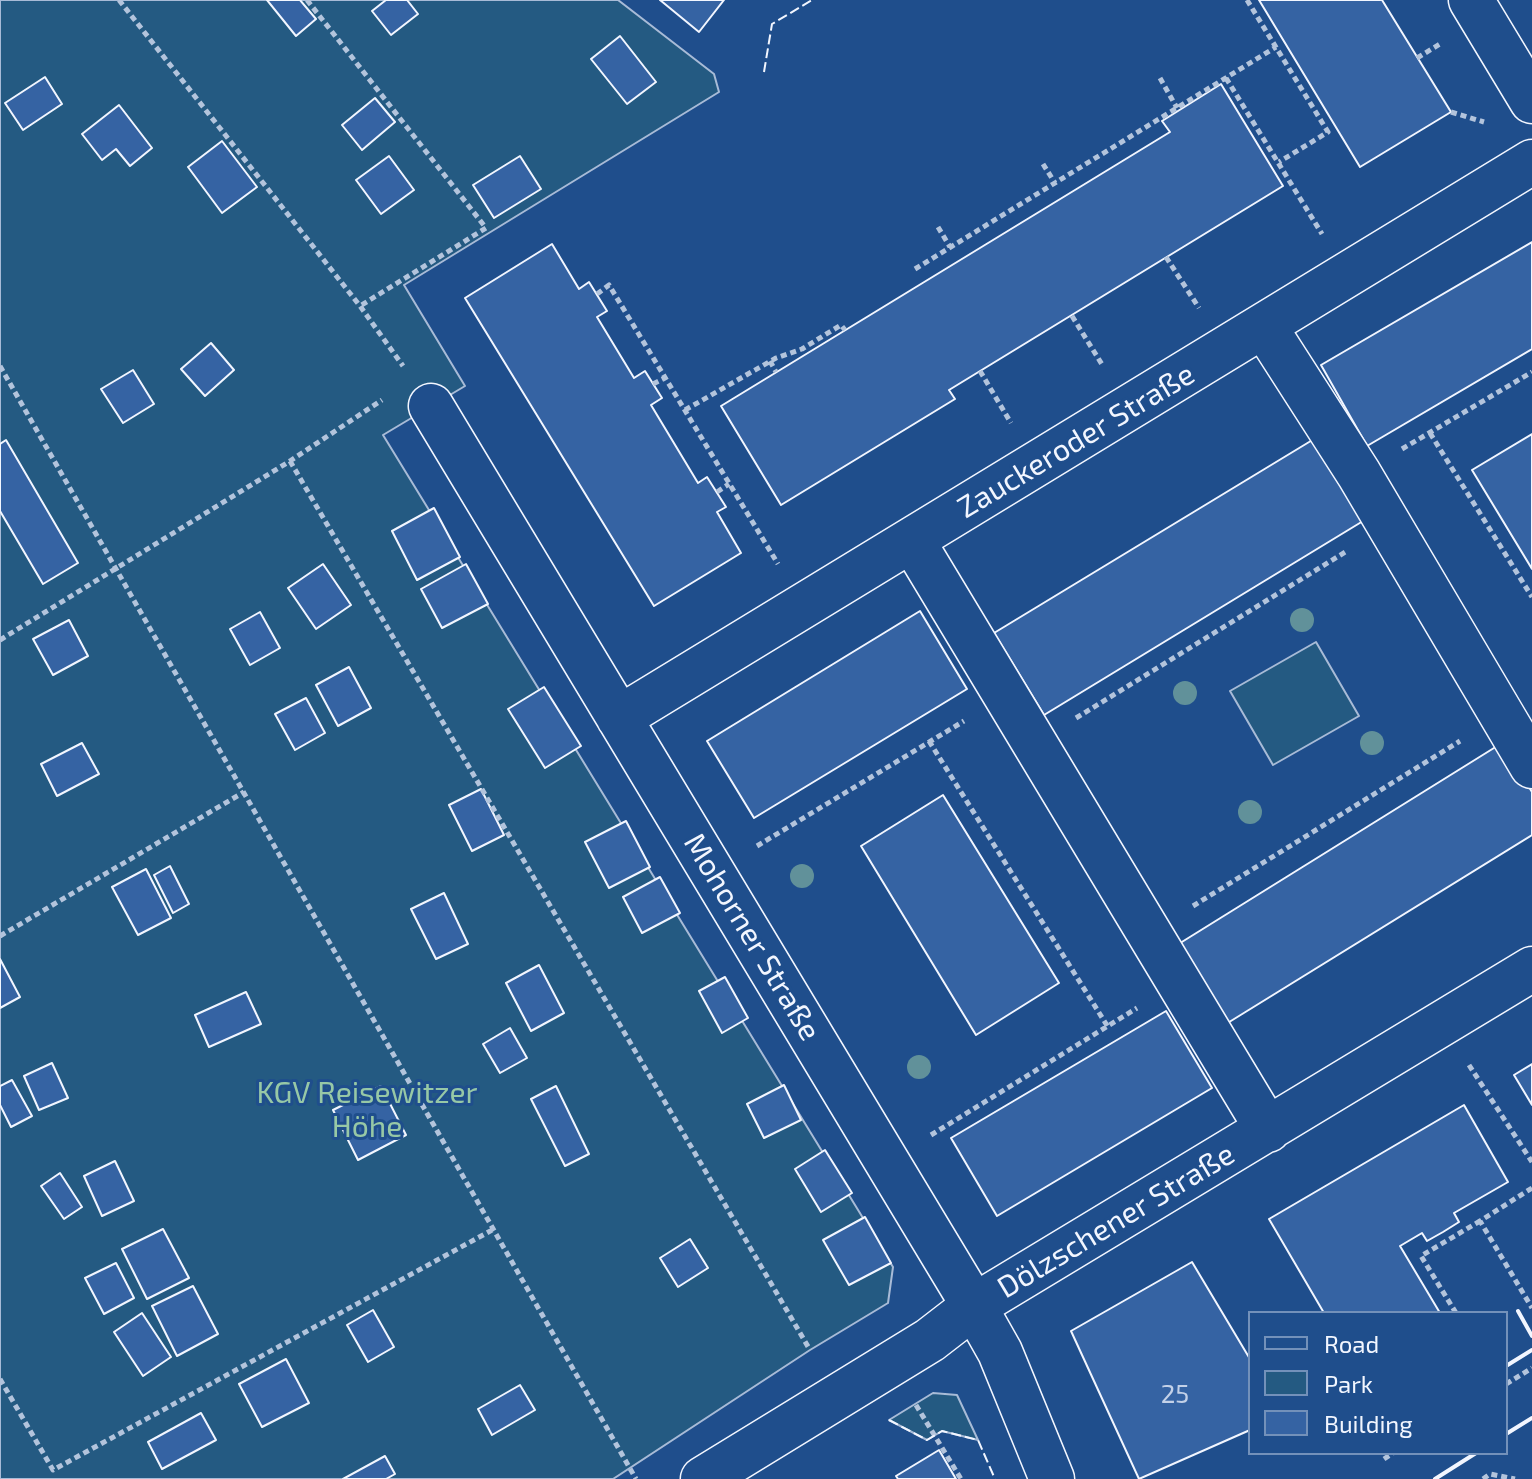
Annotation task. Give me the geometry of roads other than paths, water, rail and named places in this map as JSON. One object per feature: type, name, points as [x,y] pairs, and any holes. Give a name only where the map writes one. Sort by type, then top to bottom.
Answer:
[{"type":"street","points":[[1471,0],[1532,101]]},
{"type":"street","name":"Zauckeroder Straße","points":[[619,718],[1532,162]]},
{"type":"street","points":[[1264,326],[1359,474],[1532,766]]},
{"type":"street","name":"Mohorner Straße","points":[[422,393],[974,1306],[1000,1352],[1052,1479]]},
{"type":"street","points":[[912,540],[1268,1130]]},
{"type":"street","name":"Dölzschener Straße","points":[[703,1479],[930,1340],[974,1306],[1532,969]]},
{"type":"park label","name":"KGV Reisewitzer Höhe","points":[[367,1110]]}]
